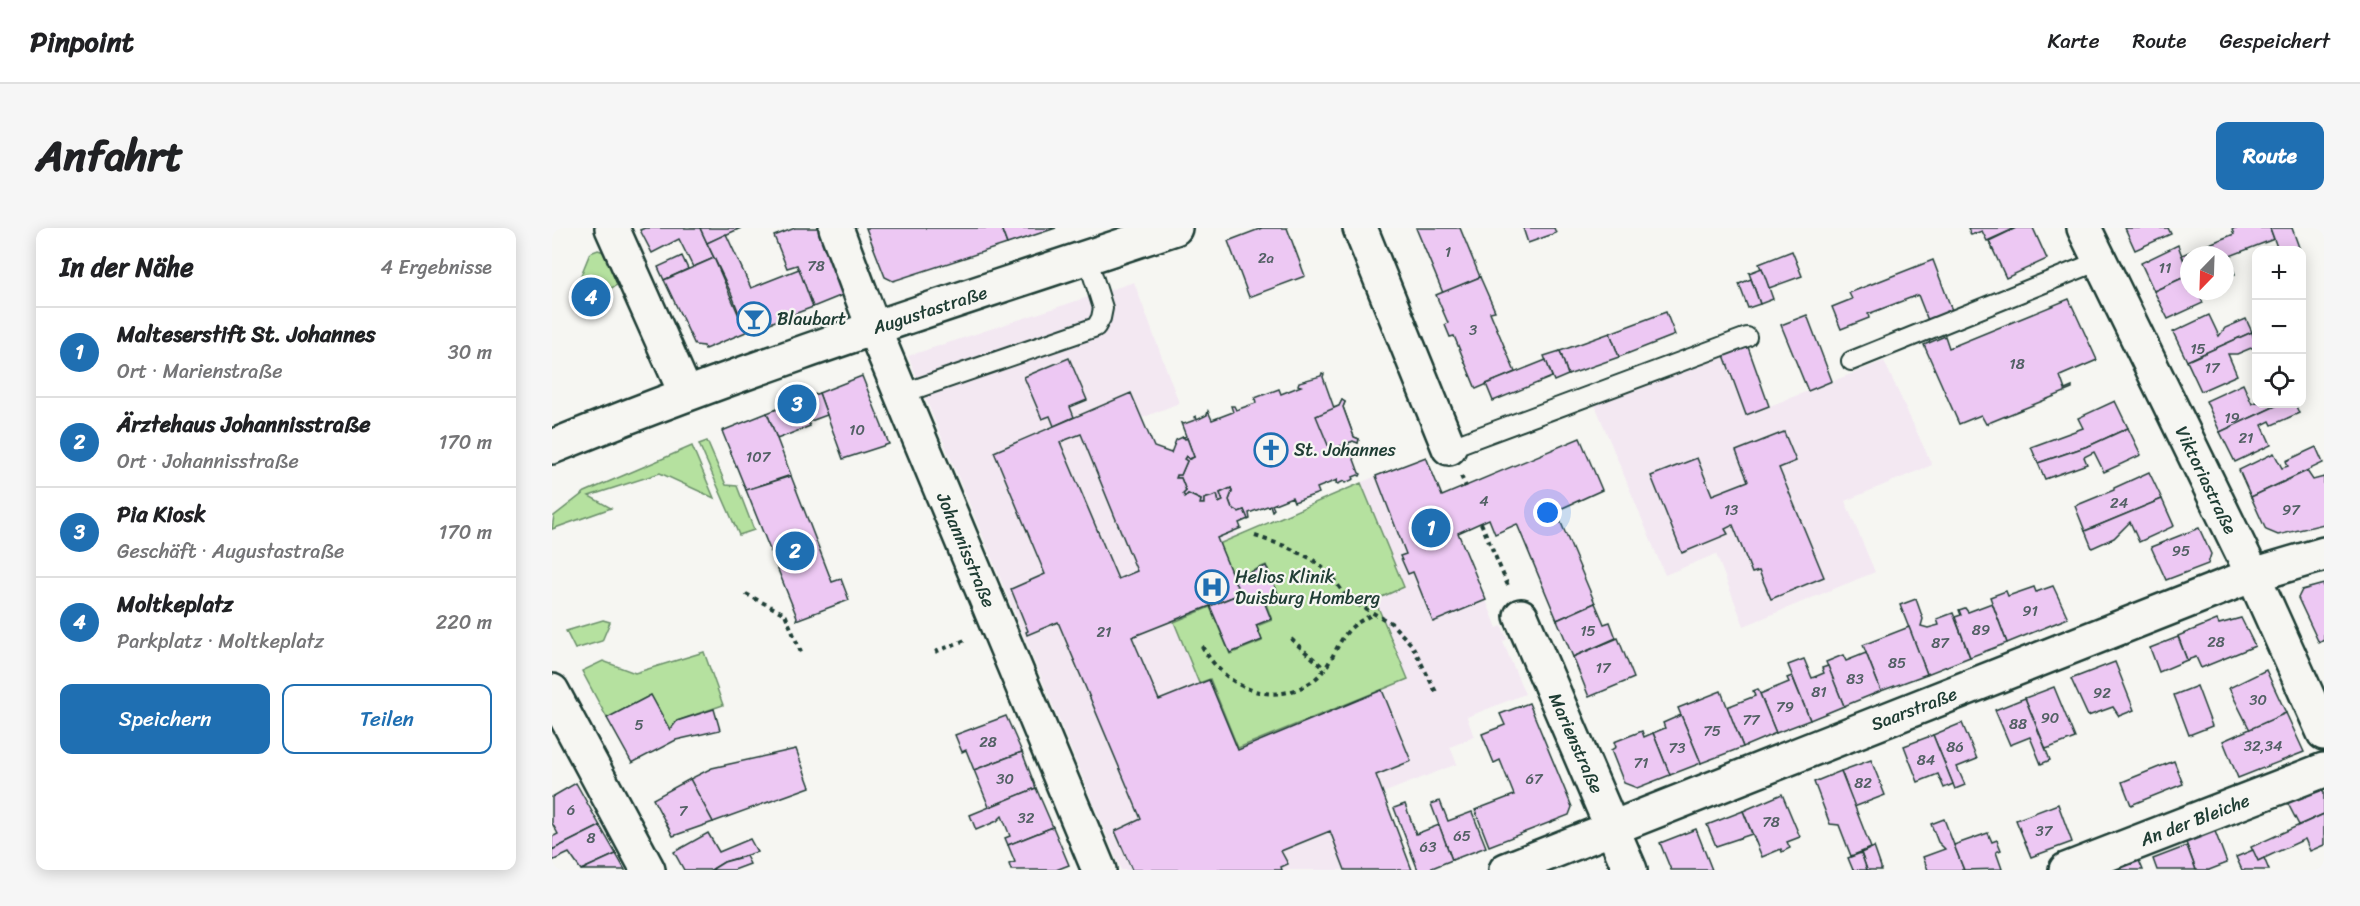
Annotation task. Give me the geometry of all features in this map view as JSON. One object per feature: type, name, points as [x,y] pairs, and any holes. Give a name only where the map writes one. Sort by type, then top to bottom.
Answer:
[{"type":"street","points":[[612,228],[686,394]]},
{"type":"street","name":"Johannisstraße","points":[[836,228],[874,329],[1099,870]]},
{"type":"street","name":"Augustastraße","points":[[552,447],[686,394],[1175,228]]},
{"type":"street","points":[[1360,228],[1449,448]]},
{"type":"street","name":"Viktoriastraße","points":[[2084,228],[2253,575],[2324,733]]},
{"type":"street","name":"Saarstraße","points":[[1506,870],[2253,575],[2324,554]]},
{"type":"street","name":"Marienstraße","points":[[1521,616],[1630,870]]},
{"type":"street","points":[[552,691],[648,870]]},
{"type":"street","name":"An der Bleiche","points":[[2066,870],[2324,770]]},
{"type":"lane","points":[[901,394],[1096,327],[1103,308],[1087,257]]},
{"type":"lane","points":[[1851,361],[2099,261]]},
{"type":"lane","points":[[1449,448],[1747,337]]},
{"type":"path","points":[[1481,523],[1521,616]]},
{"type":"path","points":[[1255,536],[1285,546],[1312,559],[1329,573],[1348,599],[1376,613],[1405,635],[1436,692]]},
{"type":"path","points":[[746,594],[785,614],[802,655]]},
{"type":"path","points":[[1202,646],[1218,671],[1235,684],[1256,692],[1294,690],[1314,679],[1325,669],[1349,630],[1376,613]]},
{"type":"path","points":[[1291,639],[1325,669]]},
{"type":"shaded area","name":"Helios Klinik Duisburg Homberg","points":[[1134,282],[1179,403],[1142,418],[1155,447],[1171,453],[1176,440],[1183,437],[1244,510],[1248,519],[1239,523],[1241,528],[1235,531],[1237,536],[1376,476],[1406,554],[1400,557],[1408,574],[1413,572],[1433,621],[1486,600],[1497,628],[1502,626],[1507,639],[1503,642],[1525,694],[1467,717],[1474,737],[1450,747],[1457,764],[1383,793],[1412,870],[1121,870],[908,356]]},
{"type":"shaded area","points":[[1724,355],[1747,415],[1884,361],[1932,465],[1845,501],[1875,572],[1744,626],[1716,554],[1665,575],[1595,405]]},
{"type":"green space","points":[[598,250],[607,253],[619,281],[617,285],[606,291],[579,280],[590,253]]},
{"type":"green space","points":[[707,441],[726,485],[737,486],[754,530],[739,535],[699,444]]},
{"type":"green space","points":[[692,446],[714,498],[660,473],[589,496],[611,508],[552,529],[554,516],[585,492]]},
{"type":"green space","points":[[1361,483],[1404,587],[1375,600],[1408,679],[1238,748],[1210,679],[1199,683],[1174,622],[1210,607],[1230,654],[1262,641],[1257,626],[1272,620],[1266,604],[1280,598],[1266,565],[1234,579],[1219,544]]},
{"type":"green space","points":[[603,620],[610,622],[602,641],[575,649],[566,631]]},
{"type":"green space","points":[[704,652],[723,705],[677,721],[670,730],[651,695],[607,718],[582,671],[603,661],[635,673]]},
{"type":"building","points":[[645,228],[700,228],[714,258],[693,267],[679,239],[652,253],[640,230]]},
{"type":"building","points":[[700,228],[741,228],[707,243]]},
{"type":"building","points":[[795,228],[821,228],[845,294],[813,307],[797,265],[787,268],[774,236]]},
{"type":"building","points":[[866,228],[1001,228],[1007,244],[893,281],[885,277]]},
{"type":"building","points":[[1001,228],[1056,228],[1007,244]]},
{"type":"building","points":[[1262,228],[1287,228],[1305,276],[1249,297],[1228,241]]},
{"type":"building","points":[[1416,228],[1460,228],[1480,277],[1443,293]]},
{"type":"building","points":[[1523,228],[1554,228],[1556,233],[1528,243]]},
{"type":"building","points":[[1968,228],[2016,228],[1987,241],[1982,231],[1971,235]]},
{"type":"building","points":[[2016,228],[2033,228],[2047,259],[2006,278],[1989,241]]},
{"type":"building","points":[[2125,228],[2168,228],[2171,234],[2135,250]]},
{"type":"building","points":[[2235,228],[2270,228],[2274,239],[2234,255],[2234,246],[2204,246],[2234,234],[2232,230]]},
{"type":"building","points":[[2270,228],[2292,228],[2299,246],[2277,246]]},
{"type":"building","points":[[726,234],[751,288],[799,269],[813,307],[746,332],[732,295],[707,243]]},
{"type":"building","points":[[2178,245],[2180,279],[2154,291],[2141,263]]},
{"type":"building","points":[[1792,251],[1802,276],[1769,288],[1759,264]]},
{"type":"building","points":[[682,256],[688,269],[664,280],[658,267]]},
{"type":"building","points":[[714,258],[746,332],[705,349],[704,346],[695,345],[664,280]]},
{"type":"building","points":[[1933,260],[1953,313],[1929,323],[1918,295],[1868,314],[1869,318],[1841,329],[1832,307],[1852,299],[1849,293]]},
{"type":"building","points":[[1762,268],[1773,299],[1760,304],[1749,273]]},
{"type":"building","points":[[1480,277],[1495,311],[1490,312],[1515,372],[1476,389],[1454,336],[1450,337],[1445,325],[1448,323],[1436,295]]},
{"type":"building","points":[[1751,279],[1760,304],[1748,308],[1739,284]]},
{"type":"building","points":[[2180,279],[2180,300],[2202,300],[2203,303],[2168,319],[2154,291]]},
{"type":"building","points":[[2069,299],[2097,360],[2060,376],[2065,390],[2072,387],[2072,389],[1986,424],[1981,415],[1959,424],[1924,345],[1945,336],[1949,348]]},
{"type":"building","points":[[1666,312],[1675,335],[1619,357],[1610,333]]},
{"type":"building","points":[[1807,315],[1832,381],[1808,391],[1781,325]]},
{"type":"building","points":[[2209,315],[2219,336],[2225,328],[2246,319],[2252,332],[2187,361],[2173,332]]},
{"type":"building","points":[[2252,332],[2252,348],[2237,354],[2228,354],[2237,375],[2201,391],[2187,361]]},
{"type":"building","points":[[1610,333],[1619,357],[1568,375],[1560,351]]},
{"type":"building","points":[[1748,347],[1769,406],[1746,415],[1724,355]]},
{"type":"building","points":[[1560,351],[1568,375],[1554,381],[1544,356]]},
{"type":"building","points":[[1069,358],[1087,400],[1070,407],[1074,417],[1054,426],[1050,416],[1042,419],[1024,377]]},
{"type":"building","points":[[1546,360],[1552,377],[1493,401],[1486,384]]},
{"type":"building","name":"St. Johannes","points":[[1322,373],[1334,408],[1339,406],[1342,400],[1345,402],[1343,407],[1354,437],[1359,439],[1358,443],[1353,441],[1348,443],[1360,476],[1353,477],[1354,479],[1345,483],[1344,481],[1338,484],[1337,480],[1317,488],[1319,493],[1294,502],[1292,497],[1272,505],[1274,509],[1272,511],[1270,505],[1249,513],[1250,519],[1248,520],[1244,510],[1239,512],[1232,508],[1229,500],[1231,488],[1220,493],[1223,501],[1219,503],[1217,495],[1204,499],[1204,504],[1200,504],[1201,500],[1188,494],[1185,497],[1183,494],[1186,491],[1181,478],[1176,478],[1177,475],[1181,475],[1187,461],[1184,459],[1186,456],[1189,459],[1194,457],[1187,438],[1183,437],[1186,436],[1181,423],[1195,420],[1196,416],[1197,420],[1207,415],[1208,411],[1212,420],[1233,412],[1231,406],[1234,406],[1236,410],[1256,403],[1255,398],[1279,389],[1281,394],[1301,386],[1298,385],[1299,382],[1321,376]]},
{"type":"building","points":[[862,376],[889,444],[843,459],[819,393]]},
{"type":"building","points":[[2243,384],[2252,408],[2271,408],[2220,432],[2206,401]]},
{"type":"building","points":[[819,393],[827,415],[808,422],[810,426],[777,439],[767,413]]},
{"type":"building","points":[[1131,393],[1154,447],[1171,453],[1176,440],[1187,438],[1194,457],[1189,459],[1186,456],[1184,459],[1187,461],[1181,475],[1177,475],[1176,478],[1181,478],[1186,491],[1183,494],[1185,497],[1188,494],[1201,500],[1200,504],[1204,504],[1204,499],[1217,495],[1219,503],[1223,501],[1220,493],[1231,488],[1229,500],[1232,508],[1239,512],[1244,510],[1248,519],[1239,523],[1241,528],[1217,538],[1240,594],[1132,637],[1159,700],[1209,680],[1238,750],[1382,690],[1411,761],[1376,775],[1412,870],[1345,870],[1330,831],[1281,851],[1288,864],[1281,867],[1282,870],[1132,870],[1115,831],[1141,819],[1058,622],[1027,635],[1028,631],[1011,589],[1045,574],[994,452]],"holes":[[[1081,434],[1137,571],[1118,579],[1060,442]]]},
{"type":"building","points":[[1342,400],[1345,402],[1343,407],[1354,437],[1359,439],[1358,443],[1353,441],[1330,450],[1316,416],[1339,406]]},
{"type":"building","points":[[2115,401],[2128,428],[2091,445],[2038,463],[2031,447],[2083,428],[2078,418]]},
{"type":"building","points":[[2271,408],[2297,408],[2299,413],[2272,425],[2270,421],[2262,425],[2271,445],[2235,462],[2220,432]]},
{"type":"building","points":[[767,413],[791,475],[746,490],[722,431]]},
{"type":"building","points":[[2128,428],[2141,455],[2104,472],[2094,452],[2084,457],[2087,464],[2045,479],[2038,463],[2091,445]]},
{"type":"building","points":[[1784,432],[1796,461],[1779,468],[1824,577],[1771,599],[1759,571],[1752,573],[1733,525],[1725,529],[1728,534],[1682,553],[1651,476],[1697,458],[1712,495],[1748,481],[1736,451]]},
{"type":"building","points":[[1580,438],[1602,490],[1556,511],[1595,603],[1557,620],[1517,524],[1495,534],[1489,519],[1458,533],[1486,600],[1433,622],[1413,572],[1408,574],[1400,556],[1406,554],[1376,476],[1426,457],[1442,496]]},
{"type":"building","points":[[2316,447],[2323,463],[2251,497],[2239,470],[2274,453],[2282,468],[2288,466],[2286,461]]},
{"type":"building","points":[[2307,471],[2313,480],[2324,477],[2324,524],[2278,535],[2266,530],[2251,497]]},
{"type":"building","points":[[2149,472],[2162,499],[2085,531],[2075,506]]},
{"type":"building","points":[[791,476],[832,582],[841,579],[849,600],[796,620],[797,617],[746,490]]},
{"type":"building","points":[[2162,499],[2174,526],[2139,542],[2130,522],[2114,538],[2092,548],[2085,531]]},
{"type":"building","points":[[2199,528],[2211,554],[2208,564],[2166,580],[2151,547]]},
{"type":"building","points":[[1266,566],[1280,598],[1265,604],[1271,619],[1256,625],[1262,640],[1230,653],[1210,606],[1240,594],[1234,579]]},
{"type":"building","points":[[2324,584],[2324,640],[2319,643],[2298,598],[2302,590]]},
{"type":"building","points":[[2053,586],[2068,618],[2007,643],[1990,597],[2006,591],[2008,596],[2034,587],[2036,592]]},
{"type":"building","points":[[1916,599],[1923,619],[1921,626],[1928,628],[1939,625],[1937,619],[1953,613],[1970,657],[1927,674],[1900,605]]},
{"type":"building","points":[[1595,603],[1604,624],[1610,622],[1616,638],[1573,657],[1557,620]]},
{"type":"building","points":[[1992,603],[2007,643],[1970,657],[1955,617],[1961,615],[1959,610],[1965,608],[1968,612]]},
{"type":"building","points":[[2241,618],[2255,646],[2201,668],[2196,657],[2187,660],[2178,636],[2217,620],[2219,624]]},
{"type":"building","points":[[1909,627],[1927,674],[1881,691],[1863,645]]},
{"type":"building","points":[[2178,637],[2187,660],[2159,672],[2150,648]]},
{"type":"building","points":[[1618,638],[1634,678],[1589,697],[1573,657]]},
{"type":"building","points":[[1866,653],[1881,691],[1844,706],[1826,662],[1843,655],[1846,661]]},
{"type":"building","points":[[1804,659],[1812,678],[1824,673],[1822,668],[1828,666],[1844,706],[1810,720],[1788,665]]},
{"type":"building","points":[[2115,662],[2134,710],[2119,716],[2113,707],[2088,716],[2071,679]]},
{"type":"building","points":[[2266,670],[2286,713],[2250,730],[2229,688]]},
{"type":"building","points":[[1792,676],[1810,720],[1776,733],[1760,694],[1789,682],[1787,678]]},
{"type":"building","points":[[2197,686],[2212,726],[2189,735],[2174,695]]},
{"type":"building","points":[[2054,687],[2075,738],[2046,749],[2025,698]]},
{"type":"building","points":[[1758,689],[1776,733],[1743,747],[1727,707],[1755,696],[1753,691]]},
{"type":"building","points":[[1721,691],[1743,747],[1701,763],[1678,708]]},
{"type":"building","points":[[651,695],[670,730],[677,721],[714,709],[720,730],[676,740],[632,763],[607,718]]},
{"type":"building","points":[[2025,698],[2050,760],[2041,764],[2030,737],[2010,745],[1995,710]]},
{"type":"building","points":[[1529,703],[1572,807],[1569,815],[1489,846],[1475,810],[1514,795],[1500,760],[1494,763],[1482,734],[1505,725],[1500,714]]},
{"type":"building","points":[[2286,713],[2304,752],[2238,778],[2223,741]]},
{"type":"building","points":[[1681,715],[1701,763],[1670,775],[1653,733],[1665,728],[1663,723]]},
{"type":"building","points":[[1006,716],[1022,752],[974,770],[966,750],[962,752],[955,735]]},
{"type":"building","points":[[1962,723],[1977,759],[1957,767],[1965,785],[1955,789],[1933,735]]},
{"type":"building","points":[[1642,731],[1644,737],[1653,733],[1670,775],[1637,788],[1624,783],[1611,750],[1616,747],[1614,742]]},
{"type":"building","points":[[1933,735],[1953,784],[1944,788],[1938,774],[1918,782],[1904,746]]},
{"type":"building","points":[[796,749],[810,787],[713,822],[690,779],[712,768]]},
{"type":"building","points":[[1022,752],[1036,788],[989,807],[974,770]]},
{"type":"building","points":[[1871,760],[1885,795],[1854,807],[1841,771]]},
{"type":"building","points":[[2174,761],[2183,784],[2131,805],[2122,782]]},
{"type":"building","points":[[1841,771],[1871,848],[1851,856],[1839,825],[1830,824],[1814,782]]},
{"type":"building","points":[[690,779],[713,822],[673,836],[653,799]]},
{"type":"building","points":[[576,783],[600,826],[552,850],[552,837],[558,834],[552,823],[552,797]]},
{"type":"building","points":[[2320,784],[2324,793],[2324,814],[2299,825],[2285,798]]},
{"type":"building","points":[[1036,788],[1053,827],[1008,845],[1005,838],[1010,836],[1002,816],[997,821],[976,830],[970,815]]},
{"type":"building","points":[[1782,794],[1800,837],[1787,842],[1790,848],[1782,852],[1781,849],[1762,857],[1743,811]]},
{"type":"building","points":[[1440,801],[1448,821],[1472,812],[1486,847],[1452,860],[1431,804]]},
{"type":"building","points":[[1405,804],[1416,834],[1439,825],[1452,860],[1427,870],[1418,870],[1394,808]]},
{"type":"building","points":[[2058,804],[2072,842],[2031,857],[2016,820]]},
{"type":"building","points":[[1743,811],[1752,834],[1716,846],[1707,825]]},
{"type":"building","points":[[2324,814],[2324,845],[2310,851],[2305,839],[2258,861],[2251,847]]},
{"type":"building","points":[[1944,819],[1964,870],[1928,870],[1923,857],[1945,849],[1938,842],[1931,824]]},
{"type":"building","points":[[600,826],[616,854],[581,870],[569,853],[552,861],[552,850]]},
{"type":"building","points":[[2213,826],[2227,863],[2209,870],[2196,870],[2184,837]]},
{"type":"building","points":[[1053,827],[1069,865],[1056,870],[1011,870],[1009,864],[1015,862],[1008,845]]},
{"type":"building","points":[[1696,829],[1712,870],[1671,870],[1660,843]]},
{"type":"building","points":[[708,833],[719,852],[750,839],[757,852],[724,862],[711,870],[684,870],[674,852]]},
{"type":"building","points":[[1988,833],[1992,842],[1997,840],[2001,850],[1996,852],[2002,869],[1964,870],[1954,845]]},
{"type":"building","points":[[2187,846],[2196,870],[2157,870],[2153,859]]},
{"type":"building","points":[[1874,847],[1881,870],[1867,870],[1861,853]]},
{"type":"building","points":[[2253,850],[2258,861],[2264,858],[2269,870],[2242,870],[2236,857]]},
{"type":"building","points":[[1861,853],[1867,870],[1853,870],[1848,858]]},
{"type":"building","points":[[616,854],[625,870],[581,870]]},
{"type":"building","points":[[746,856],[750,864],[734,870],[711,870],[724,862]]},
{"type":"building","points":[[2137,856],[2143,870],[2098,870]]},
{"type":"place","name":"Moltkeplatz","points":[[591,297]]},
{"type":"place","name":"Blaubart","points":[[754,319]]},
{"type":"place","name":"Pia Kiosk","points":[[797,404]]},
{"type":"place","name":"St. Johannes","points":[[1271,450]]},
{"type":"place","name":"Malteserstift St. Johannes","points":[[1431,528]]},
{"type":"place","name":"Ärztehaus Johannisstraße","points":[[795,551]]},
{"type":"place","name":"Helios Klinik Duisburg Homberg","points":[[1212,587]]}]
